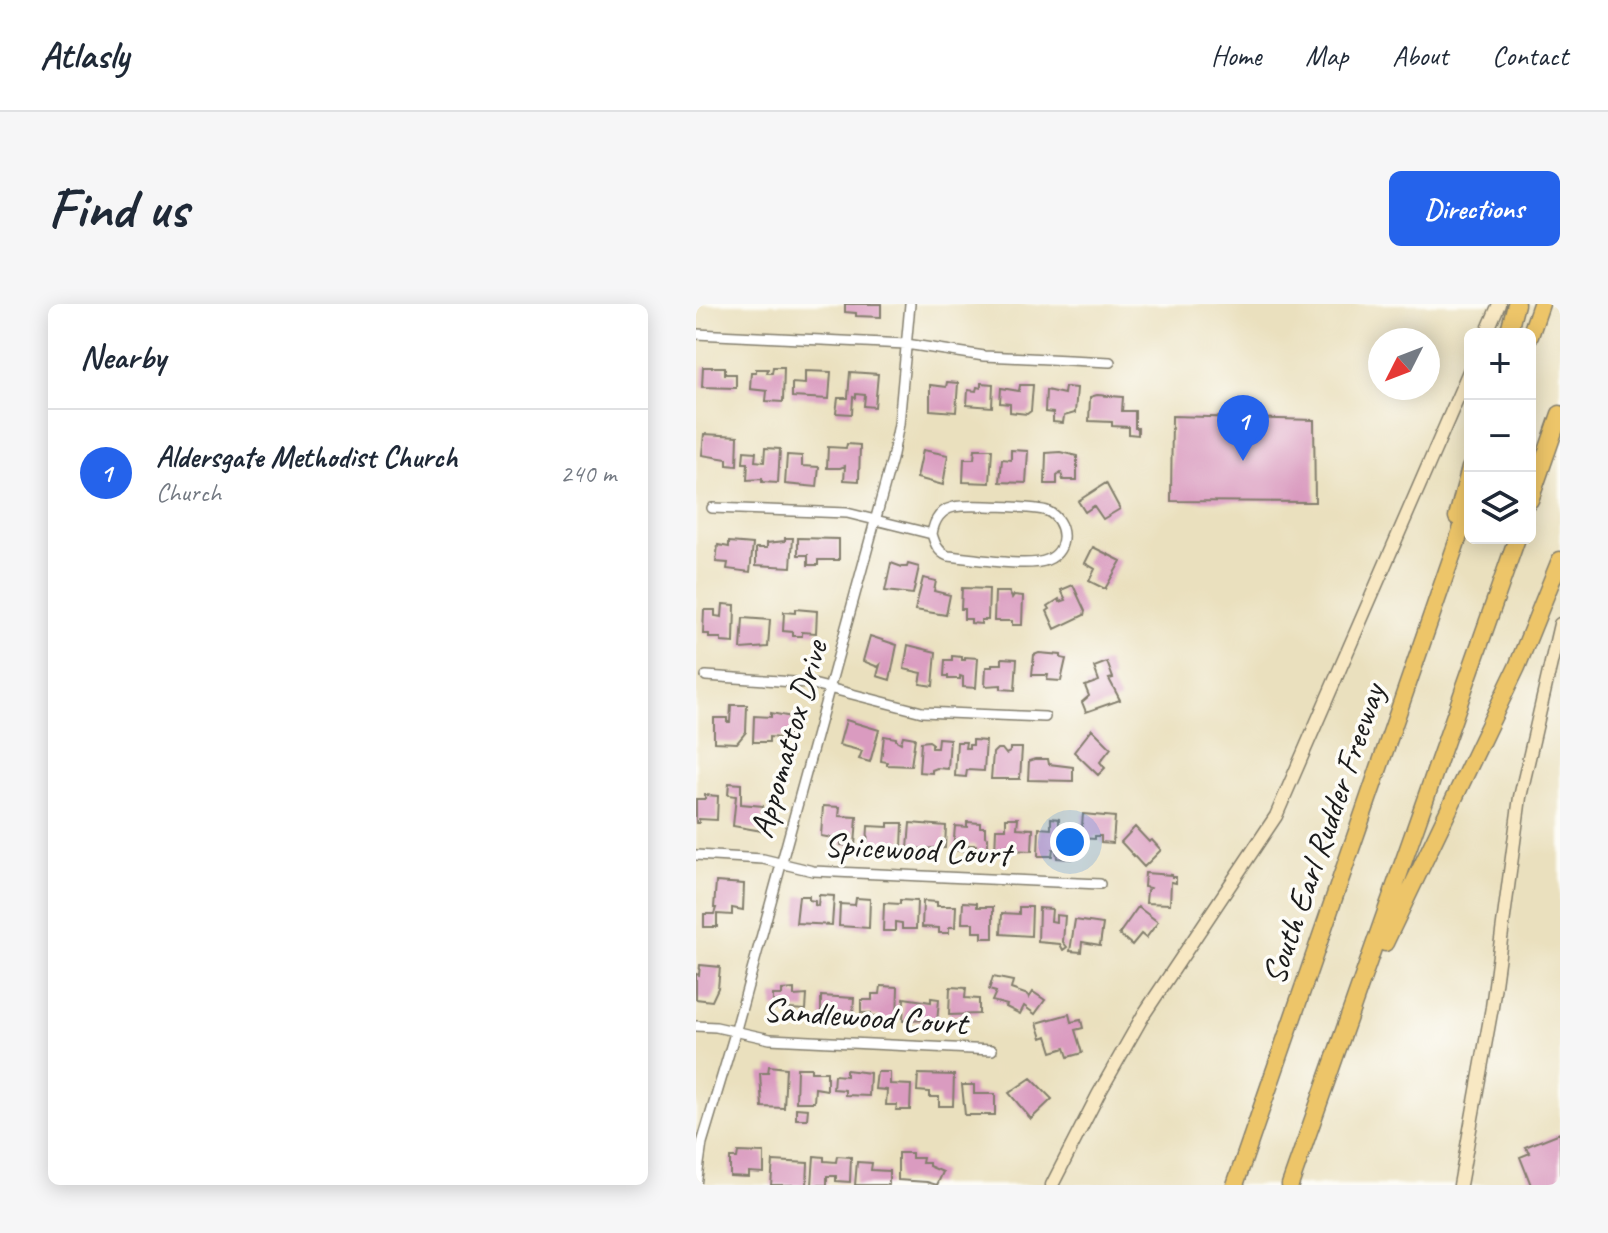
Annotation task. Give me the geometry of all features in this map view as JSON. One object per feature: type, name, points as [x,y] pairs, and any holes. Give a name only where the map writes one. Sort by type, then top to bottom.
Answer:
[{"type":"highway","points":[[1510,328],[1516,304]]},
{"type":"highway","points":[[1533,328],[1541,304]]},
{"type":"highway","points":[[1536,483],[1560,414]]},
{"type":"highway","points":[[1448,565],[1469,472]]},
{"type":"highway","name":"South Earl Rudder Freeway","points":[[1235,1185],[1464,521]]},
{"type":"highway","points":[[1290,1185],[1515,544]]},
{"type":"highway","points":[[1352,1013],[1517,667],[1560,560]]},
{"type":"main road","points":[[1489,328],[1499,304]]},
{"type":"main road","points":[[1052,1185],[1144,1014],[1276,816],[1464,383]]},
{"type":"main road","points":[[1460,1185],[1492,1007],[1520,797],[1560,624]]},
{"type":"street","name":"Appomattox Drive","points":[[696,1185],[702,1143],[876,519],[899,424],[910,304]]},
{"type":"street","points":[[696,334],[906,344],[984,356],[1110,362]]},
{"type":"street","points":[[955,507],[1042,509],[1058,518],[1064,534],[1062,546],[1056,554],[1047,560],[1031,563],[948,556],[935,544],[932,534],[940,514],[955,507]]},
{"type":"street","points":[[712,508],[847,513],[932,534]]},
{"type":"street","points":[[706,676],[829,687],[894,707],[922,712],[1045,717]]},
{"type":"street","name":"Spicewood Court","points":[[696,855],[763,859],[813,871],[1100,884]]},
{"type":"street","name":"Sandlewood Court","points":[[696,1026],[716,1027],[770,1039],[992,1050]]},
{"type":"building","points":[[845,304],[881,304],[881,317],[856,316],[856,313],[845,312]]},
{"type":"building","points":[[703,367],[725,367],[725,374],[736,374],[736,388],[702,387]]},
{"type":"building","points":[[773,367],[784,367],[783,402],[766,401],[767,391],[750,389],[751,372],[768,369],[767,373],[772,373]]},
{"type":"building","points":[[805,371],[831,372],[829,399],[792,397],[792,383],[805,384]]},
{"type":"building","points":[[850,372],[878,374],[875,407],[864,406],[865,395],[856,394],[852,414],[836,413],[838,398],[848,398]]},
{"type":"building","points":[[947,382],[958,383],[956,412],[930,410],[930,385],[946,387]]},
{"type":"building","points":[[981,383],[993,384],[992,407],[967,405],[968,390],[976,391],[977,387],[981,388]]},
{"type":"building","points":[[1020,385],[1033,385],[1031,411],[1027,414],[1010,412],[1010,404],[1000,403],[1001,388],[1019,391]]},
{"type":"building","points":[[1065,387],[1077,388],[1075,413],[1064,416],[1063,423],[1053,422],[1053,413],[1045,412],[1046,390],[1064,394]]},
{"type":"building","points":[[1090,397],[1123,397],[1122,411],[1135,411],[1138,435],[1129,434],[1129,427],[1112,426],[1112,422],[1089,421]]},
{"type":"building","points":[[1172,416],[1314,420],[1315,502],[1171,501]]},
{"type":"building","points":[[704,434],[738,436],[737,466],[727,465],[727,459],[702,455]]},
{"type":"building","points":[[847,444],[860,445],[859,481],[844,480],[845,466],[827,468],[828,447],[846,448]]},
{"type":"building","points":[[765,448],[780,449],[778,483],[762,482],[762,479],[747,480],[748,463],[743,463],[744,451],[756,452],[755,461],[764,462]]},
{"type":"building","points":[[975,449],[992,449],[990,483],[963,482],[964,459],[974,459]]},
{"type":"building","points":[[923,450],[948,455],[943,485],[917,478]]},
{"type":"building","points":[[1011,450],[1028,451],[1026,483],[1000,482],[1002,459],[1011,460]]},
{"type":"building","points":[[1046,453],[1077,456],[1077,480],[1063,480],[1061,473],[1057,476],[1057,484],[1045,484]]},
{"type":"building","points":[[787,455],[802,456],[802,466],[819,467],[817,487],[785,484]]},
{"type":"building","points":[[1106,483],[1120,509],[1103,519],[1094,506],[1085,512],[1078,501]]},
{"type":"building","points":[[785,538],[793,538],[791,567],[756,565],[756,548],[767,548],[767,543],[785,541]]},
{"type":"building","points":[[798,538],[839,539],[839,560],[818,560],[818,565],[808,565],[808,555],[798,555]]},
{"type":"building","points":[[729,542],[753,544],[750,572],[727,569],[728,563],[716,562],[718,545],[729,547]]},
{"type":"building","points":[[1093,547],[1121,561],[1105,589],[1089,581],[1095,569],[1085,563]]},
{"type":"building","points":[[891,563],[902,567],[908,564],[919,567],[913,594],[885,591]]},
{"type":"building","points":[[923,578],[936,581],[934,591],[950,595],[946,615],[915,610]]},
{"type":"building","points":[[1073,585],[1084,615],[1055,629],[1047,611],[1050,609],[1048,606],[1059,599],[1060,602],[1066,600],[1061,590]]},
{"type":"building","points":[[962,588],[989,589],[988,620],[981,620],[981,624],[964,619]]},
{"type":"building","points":[[995,592],[1009,592],[1012,598],[1014,595],[1023,596],[1022,625],[1012,625],[1012,621],[994,621]]},
{"type":"building","points":[[723,604],[735,605],[734,643],[721,642],[721,638],[709,638],[709,634],[703,634],[704,610],[715,610],[715,616],[722,617]]},
{"type":"building","points":[[795,609],[817,611],[816,633],[802,632],[802,636],[793,636],[793,632],[783,631],[784,612],[795,613]]},
{"type":"building","points":[[743,618],[770,620],[768,647],[741,649]]},
{"type":"building","points":[[870,636],[897,645],[890,680],[877,676],[880,665],[878,667],[863,661]]},
{"type":"building","points":[[908,645],[936,652],[933,686],[920,684],[922,673],[904,669]]},
{"type":"building","points":[[1034,655],[1061,655],[1066,659],[1061,681],[1047,680],[1048,675],[1032,675]]},
{"type":"building","points":[[952,656],[962,657],[962,660],[965,657],[978,658],[976,688],[963,687],[963,677],[948,679],[944,676],[945,660],[952,660]]},
{"type":"building","points":[[1002,658],[1017,659],[1015,690],[1001,689],[1001,685],[985,686],[986,667],[1002,664]]},
{"type":"building","points":[[1107,662],[1113,678],[1109,679],[1120,700],[1086,712],[1082,702],[1089,696],[1085,686],[1099,681],[1094,667]]},
{"type":"building","points":[[731,705],[747,705],[746,732],[737,743],[714,742],[714,718],[727,718],[730,722]]},
{"type":"building","points":[[771,713],[792,717],[791,735],[769,737],[769,742],[753,742],[754,716],[771,717]]},
{"type":"building","points":[[846,720],[879,730],[870,762],[859,759],[862,751],[839,745]]},
{"type":"building","points":[[1092,729],[1111,748],[1100,762],[1105,768],[1098,775],[1074,752]]},
{"type":"building","points":[[884,736],[896,738],[901,743],[903,736],[915,738],[911,766],[887,765],[887,762],[881,761]]},
{"type":"building","points":[[938,738],[950,739],[948,769],[919,772],[921,742],[929,741],[932,748],[937,748]]},
{"type":"building","points":[[973,740],[986,741],[984,771],[967,770],[966,777],[955,776],[957,742],[966,742],[965,748],[969,748]]},
{"type":"building","points":[[1010,748],[1022,748],[1020,779],[991,779],[993,753],[1002,749],[1006,754]]},
{"type":"building","points":[[1048,759],[1049,764],[1073,767],[1073,781],[1028,780],[1029,761]]},
{"type":"building","points":[[729,783],[741,784],[741,804],[763,806],[762,831],[733,826],[736,796],[728,795]]},
{"type":"building","points":[[705,795],[718,796],[717,820],[699,819],[696,823],[696,799],[705,799]]},
{"type":"building","points":[[823,806],[840,807],[839,816],[857,817],[855,846],[841,845],[842,835],[838,835],[838,839],[821,836]]},
{"type":"building","points":[[1083,814],[1115,817],[1113,843],[1101,842],[1101,836],[1081,838]]},
{"type":"building","points":[[1006,818],[1018,818],[1017,828],[1033,829],[1032,851],[995,853],[996,829],[1006,829]]},
{"type":"building","points":[[1051,818],[1059,819],[1059,829],[1073,830],[1071,859],[1057,858],[1056,849],[1053,849],[1052,856],[1038,856],[1039,828],[1051,829]]},
{"type":"building","points":[[967,822],[980,823],[980,827],[985,827],[988,852],[975,851],[976,845],[968,845],[968,851],[953,850],[955,826],[967,827]]},
{"type":"building","points":[[888,823],[903,823],[902,848],[867,846],[868,826],[888,827]]},
{"type":"building","points":[[910,823],[946,826],[945,848],[908,849]]},
{"type":"building","points":[[1135,827],[1161,850],[1144,867],[1121,842]]},
{"type":"building","points":[[1145,873],[1176,877],[1176,883],[1171,882],[1170,904],[1146,903],[1150,888],[1144,887]]},
{"type":"building","points":[[716,882],[744,884],[743,910],[732,908],[732,915],[717,914],[717,927],[704,927],[704,914],[714,914],[716,908]]},
{"type":"building","points":[[819,895],[834,896],[832,925],[796,923],[799,896],[809,896],[809,900],[815,901],[818,906]]},
{"type":"building","points":[[856,898],[870,899],[869,928],[839,926],[840,904],[855,905]]},
{"type":"building","points":[[900,900],[917,901],[916,929],[902,929],[902,923],[895,922],[895,931],[883,931],[884,903],[900,904]]},
{"type":"building","points":[[923,901],[937,902],[937,906],[956,906],[955,927],[949,927],[949,933],[939,933],[939,928],[922,927]]},
{"type":"building","points":[[963,902],[977,903],[977,907],[993,907],[993,938],[982,938],[982,932],[973,932],[973,923],[962,923]]},
{"type":"building","points":[[1019,907],[1032,907],[1031,936],[1001,934],[1002,913],[1019,914]]},
{"type":"building","points":[[1138,907],[1158,922],[1146,938],[1141,934],[1132,945],[1119,934]]},
{"type":"building","points":[[1039,908],[1052,909],[1051,921],[1056,922],[1056,915],[1065,916],[1063,942],[1067,947],[1063,950],[1060,944],[1038,942]]},
{"type":"building","points":[[1075,920],[1103,924],[1100,945],[1082,942],[1081,952],[1070,951]]},
{"type":"building","points":[[700,965],[720,967],[718,988],[712,1001],[696,999],[696,974],[699,975]]},
{"type":"building","points":[[993,977],[1013,981],[1011,989],[1029,998],[1033,992],[1045,1000],[1035,1014],[1024,1006],[1020,1014],[1007,1005],[992,1001],[996,992],[989,990]]},
{"type":"building","points":[[881,986],[898,987],[897,1020],[879,1019],[871,1013],[861,1013],[861,1000],[872,1000],[872,994],[880,994]]},
{"type":"building","points":[[950,987],[966,988],[965,998],[979,999],[979,1014],[949,1015]]},
{"type":"building","points":[[794,989],[794,996],[807,995],[806,1010],[773,1008],[773,995],[782,995],[782,990]]},
{"type":"building","points":[[821,996],[854,998],[853,1015],[821,1017]]},
{"type":"building","points":[[904,998],[931,1002],[931,998],[939,999],[937,1023],[930,1023],[930,1020],[903,1021]]},
{"type":"building","points":[[1069,1014],[1071,1022],[1081,1020],[1083,1028],[1075,1030],[1082,1053],[1068,1057],[1065,1048],[1052,1052],[1047,1036],[1042,1038],[1037,1023]]},
{"type":"building","points":[[769,1066],[786,1068],[784,1108],[762,1107],[760,1073],[768,1073]]},
{"type":"building","points":[[797,1068],[827,1072],[827,1090],[815,1088],[814,1102],[796,1102]]},
{"type":"building","points":[[846,1070],[870,1073],[869,1096],[845,1095],[845,1090],[833,1089],[834,1075],[846,1076]]},
{"type":"building","points":[[877,1072],[890,1072],[890,1084],[911,1085],[910,1110],[896,1110],[897,1105],[886,1105],[887,1090],[875,1089]]},
{"type":"building","points":[[918,1074],[954,1075],[953,1106],[939,1106],[939,1097],[929,1097],[929,1092],[917,1091]]},
{"type":"building","points":[[1031,1078],[1052,1099],[1031,1119],[1009,1093]]},
{"type":"building","points":[[962,1085],[974,1085],[974,1094],[995,1094],[995,1115],[965,1115]]},
{"type":"building","points":[[796,1108],[808,1109],[807,1119],[796,1119]]},
{"type":"building","points":[[1560,1133],[1560,1185],[1531,1185],[1520,1157],[1530,1153],[1525,1147]]},
{"type":"building","points":[[738,1152],[764,1153],[764,1173],[749,1172],[749,1177],[730,1176],[730,1158],[737,1158]]},
{"type":"building","points":[[898,1153],[912,1153],[912,1158],[923,1158],[922,1163],[929,1163],[929,1166],[943,1172],[937,1185],[898,1180]]},
{"type":"building","points":[[814,1156],[836,1162],[837,1156],[851,1157],[850,1182],[836,1181],[836,1176],[827,1176],[827,1185],[812,1185]]},
{"type":"building","points":[[773,1161],[808,1163],[807,1185],[771,1185]]},
{"type":"building","points":[[857,1162],[872,1163],[871,1170],[889,1171],[889,1185],[855,1185]]},
{"type":"place","name":"Aldersgate Methodist Church","points":[[1243,461]]}]
